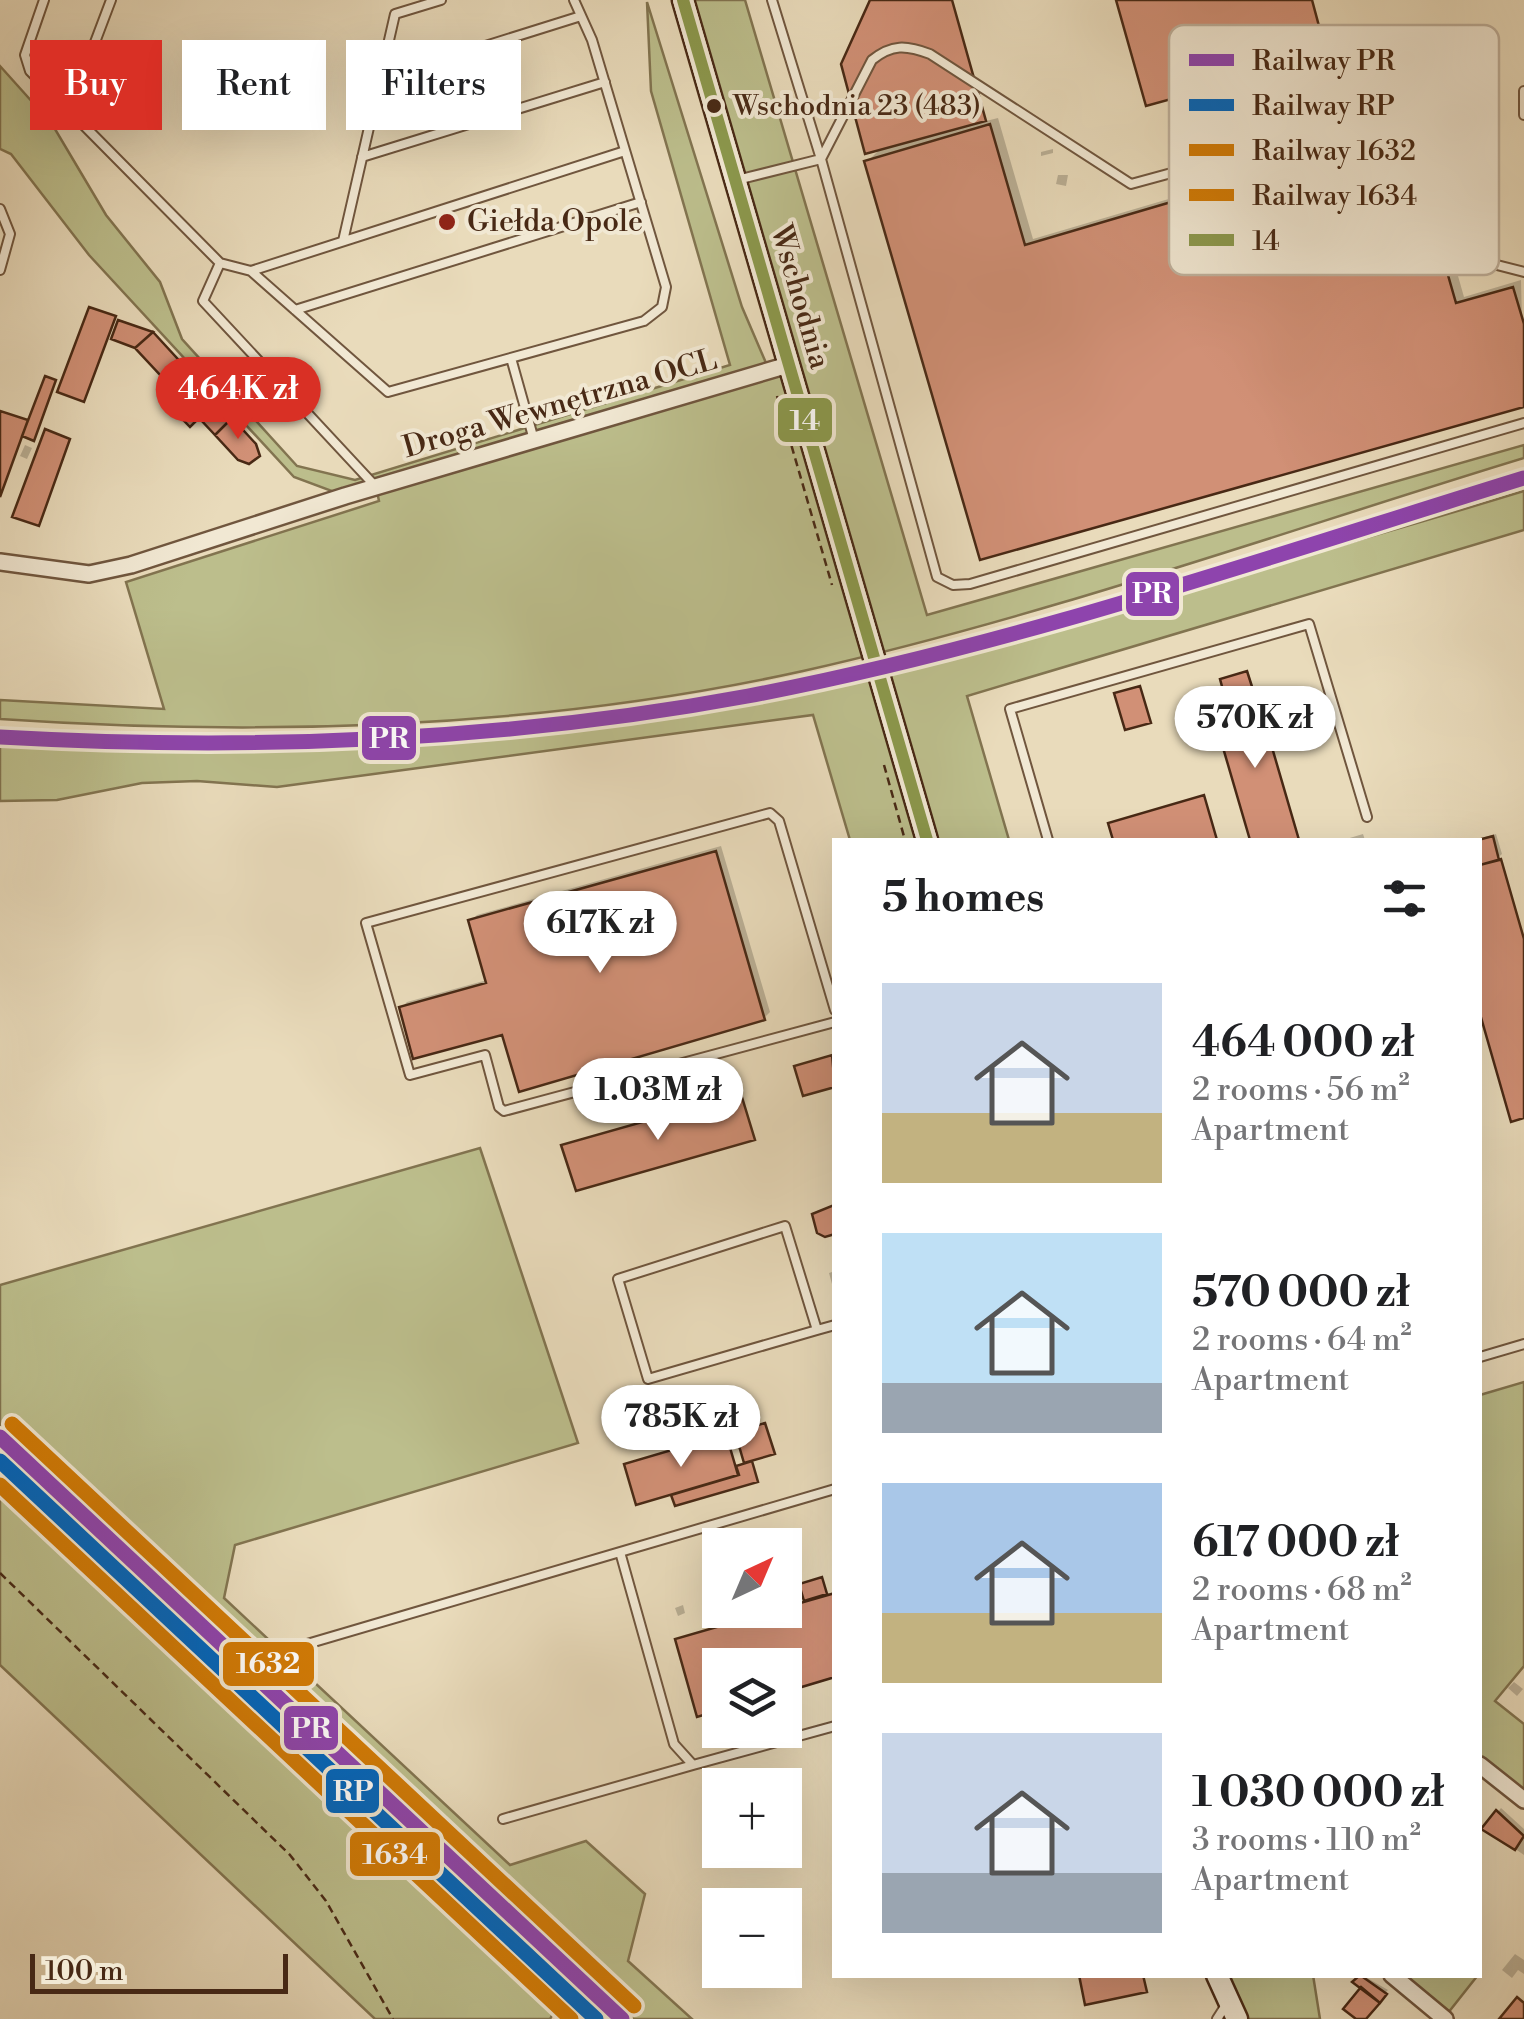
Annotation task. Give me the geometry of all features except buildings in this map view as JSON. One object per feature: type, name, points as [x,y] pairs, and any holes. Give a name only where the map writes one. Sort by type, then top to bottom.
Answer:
[{"type":"street","name":"Wschodnia","points":[[683,0],[926,838]]},
{"type":"street","name":"Droga Wewnętrzna OCL","points":[[0,562],[89,574],[131,565],[376,487],[788,365]]},
{"type":"street","points":[[1482,1768],[1524,1800]]},
{"type":"street","points":[[1217,1978],[1227,2013]]},
{"type":"street","points":[[1396,1978],[1445,2019]]},
{"type":"lane","points":[[31,40],[44,0]]},
{"type":"lane","points":[[96,40],[111,0]]},
{"type":"lane","points":[[390,40],[396,14],[441,0]]},
{"type":"lane","points":[[89,130],[220,263],[251,271],[388,392],[644,322],[662,307],[666,287],[604,82],[574,0]]},
{"type":"lane","points":[[772,0],[821,159],[937,577],[954,585],[970,584],[1524,423]]},
{"type":"lane","points":[[504,40],[581,16]]},
{"type":"lane","points":[[30,42],[26,54],[30,71]]},
{"type":"lane","points":[[737,180],[821,159],[872,60],[886,48],[908,46],[930,54],[1132,184],[1169,174]]},
{"type":"lane","points":[[362,157],[604,82]]},
{"type":"lane","points":[[1524,91],[1524,115]]},
{"type":"lane","points":[[343,241],[368,130]]},
{"type":"lane","points":[[251,271],[626,151]]},
{"type":"lane","points":[[295,310],[641,202]]},
{"type":"lane","points":[[0,209],[10,234],[0,270]]},
{"type":"lane","points":[[220,263],[203,301],[376,487]]},
{"type":"lane","points":[[1499,266],[1524,272]]},
{"type":"lane","points":[[511,358],[534,440]]},
{"type":"lane","points":[[1047,838],[1010,708],[1309,624],[1367,816]]},
{"type":"lane","points":[[832,1000],[779,821],[770,813],[366,923],[410,1074],[485,1055],[498,1107],[504,1111],[513,1112],[832,1023]]},
{"type":"lane","points":[[817,1330],[786,1226],[618,1279],[648,1379],[832,1326]]},
{"type":"lane","points":[[1482,1356],[1524,1344]]},
{"type":"lane","points":[[307,1644],[832,1490]]},
{"type":"lane","points":[[620,1552],[674,1744],[693,1765]]},
{"type":"lane","points":[[503,1818],[832,1727]]},
{"type":"path","points":[[0,1574],[290,1855],[326,1901],[393,2019]]},
{"type":"green space","points":[[683,0],[745,0],[927,615],[1524,445],[1524,458],[984,625],[803,671],[704,690],[604,706],[403,724],[202,727],[0,719],[0,700],[164,709],[126,582],[379,501],[376,487],[345,496],[294,477],[89,255],[11,154],[0,149],[0,66],[30,99],[30,130],[56,130],[106,215],[160,282],[182,339],[297,466],[355,480],[730,365],[651,91],[647,2],[742,307],[769,370],[787,365]]},
{"type":"green space","points":[[1524,491],[1524,530],[967,696],[1008,838],[849,838],[813,715],[277,787],[197,781],[142,783],[57,800],[0,801],[0,743],[191,751],[383,747],[668,717],[895,672]]},
{"type":"green space","points":[[480,1148],[578,1443],[235,1545],[224,1598],[510,1865],[586,1841],[645,1894],[628,1961],[692,2019],[633,2019],[0,1428],[0,1285]]},
{"type":"green space","points":[[1524,1382],[1524,1666],[1495,1701],[1524,1724],[1524,1800],[1482,1767],[1482,1394]]},
{"type":"green space","points":[[0,1448],[612,2019],[591,2019],[564,1994],[550,2019],[375,2019],[0,1665]]},
{"type":"green space","points":[[1218,1978],[1313,1978],[1320,2019],[1237,2019]]},
{"type":"green space","points":[[1396,1978],[1476,1978],[1444,2018]]},
{"type":"rail line","name":"PR","points":[[0,737],[188,743],[375,739],[469,733],[655,712],[847,676],[1042,626],[1524,478]]},
{"type":"rail line","name":"1632","points":[[12,1424],[634,2006]]},
{"type":"rail line","name":"PR","points":[[0,1437],[622,2019]]},
{"type":"rail line","name":"RP","points":[[0,1461],[596,2019]]},
{"type":"rail line","name":"1634","points":[[0,1485],[571,2019]]},
{"type":"transit line","name":"14","points":[[683,0],[926,838]]},
{"type":"place","name":"Wschodnia 23 (483)","points":[[714,106]]},
{"type":"place","name":"Giełda Opole","points":[[447,222]]}]
